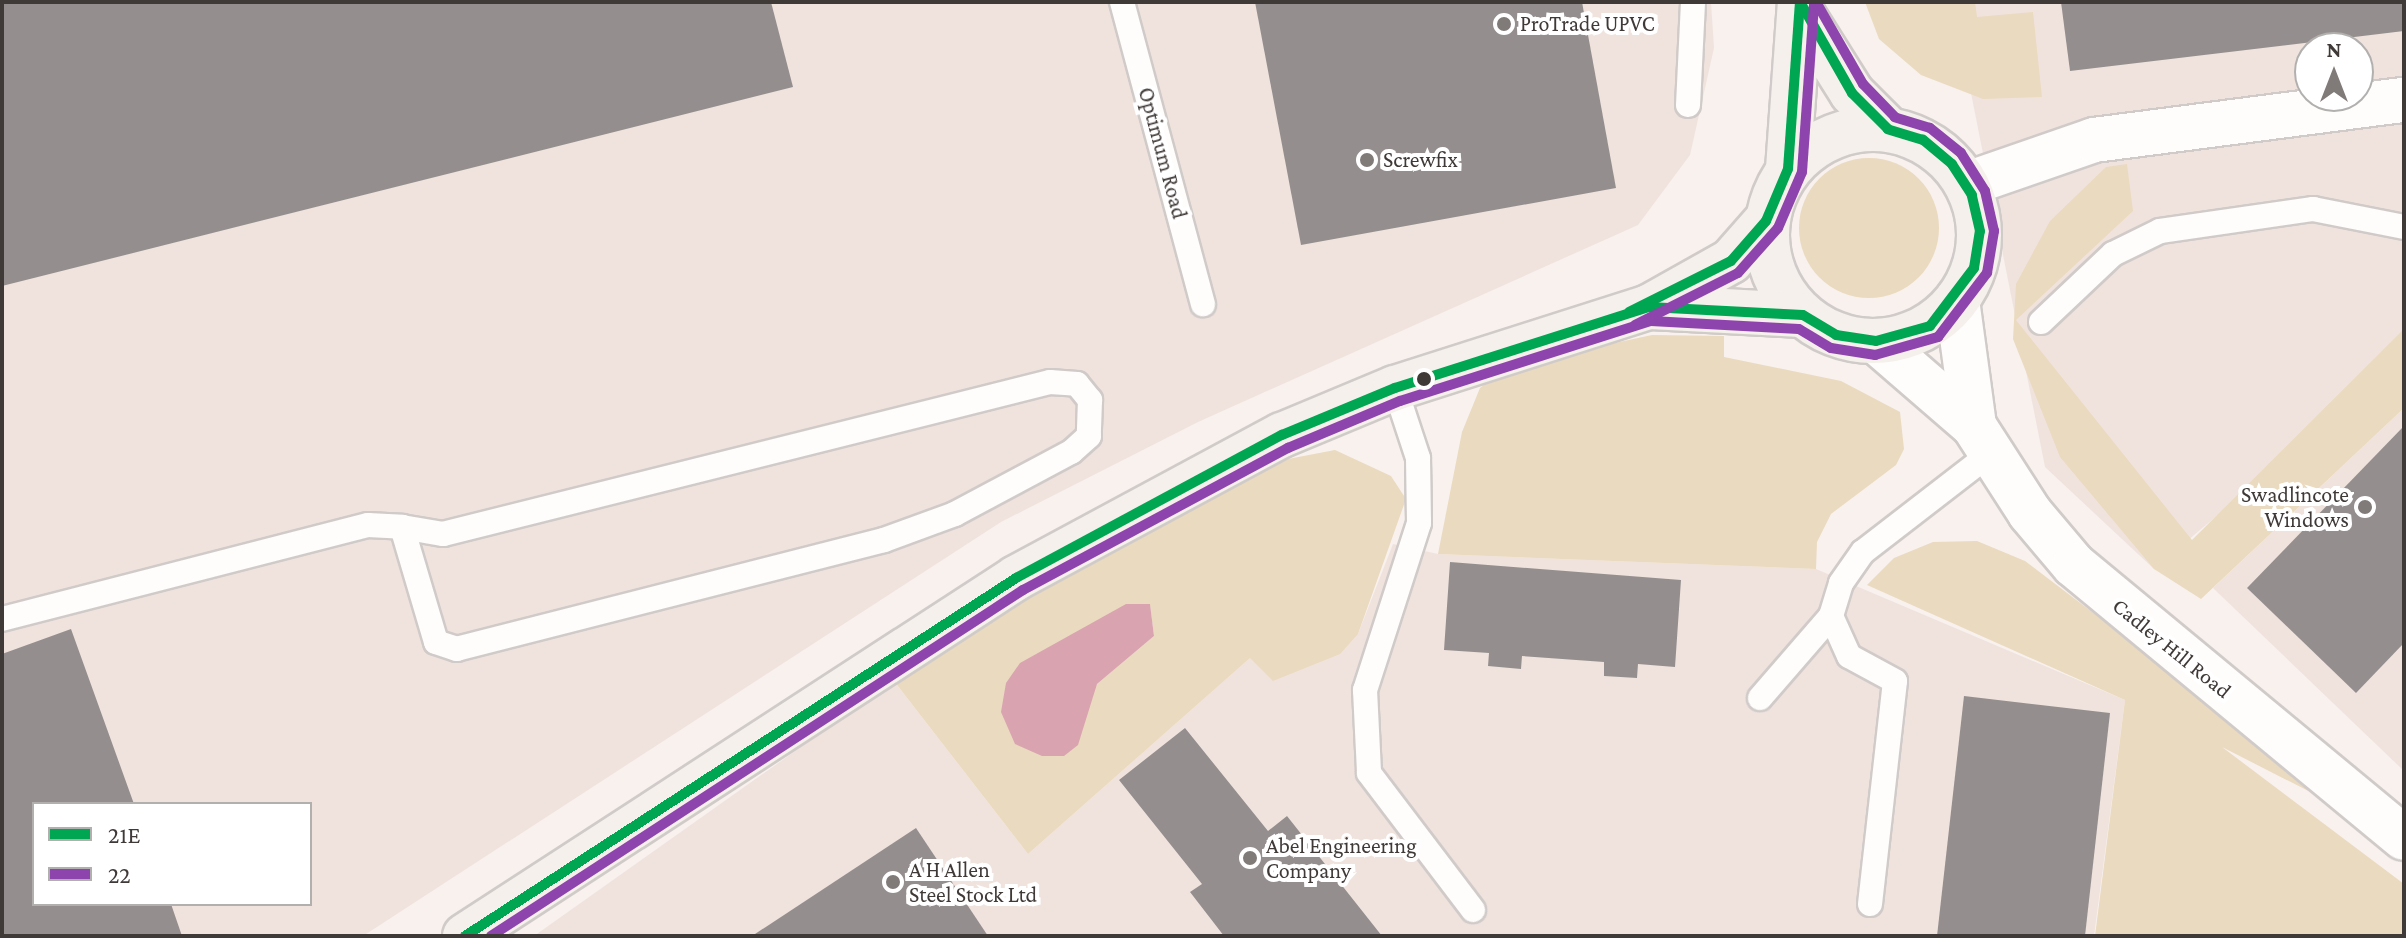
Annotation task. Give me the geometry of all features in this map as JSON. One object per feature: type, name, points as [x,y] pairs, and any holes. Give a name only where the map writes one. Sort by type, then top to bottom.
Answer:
[{"type":"main road","points":[[1800,7],[1852,93],[1888,129]]},
{"type":"main road","points":[[465,936],[1016,578],[1282,435],[1395,388],[1649,307],[1731,261],[1766,221],[1788,169],[1800,7]]},
{"type":"main road","points":[[1766,221],[1770,265],[1803,315],[1836,335],[1876,341],[1930,326],[1957,300],[1974,268],[1980,231],[1967,184],[1923,140],[1888,129],[1829,137],[1788,169]]},
{"type":"main road","points":[[1649,307],[1803,315]]},
{"type":"street","points":[[1967,184],[2094,140],[2404,100]]},
{"type":"street","name":"Cadley Hill Road","points":[[1957,300],[1982,440]]},
{"type":"street","name":"Cadley Hill Road","points":[[1876,341],[1982,440],[2038,523],[2118,606],[2404,838]]},
{"type":"lane","name":"Optimum Road","points":[[1122,2],[1203,304]]},
{"type":"lane","points":[[1688,105],[1693,2]]},
{"type":"lane","points":[[2041,322],[2113,254],[2160,231],[2313,209],[2404,227]]},
{"type":"lane","points":[[2,619],[368,525],[402,527],[443,534],[1050,382],[1077,384],[1090,400],[1089,436],[1071,452],[955,514],[884,540],[457,649],[436,642],[402,527]]},
{"type":"lane","points":[[1395,388],[1418,458],[1419,523],[1365,690],[1369,773],[1473,910]]},
{"type":"lane","points":[[1760,698],[1831,616],[1841,583],[1863,552],[1982,440]]},
{"type":"lane","points":[[1831,616],[1849,656],[1895,681],[1870,904]]},
{"type":"shaded area","points":[[2,2],[1711,2],[1714,48],[1690,155],[1638,225],[1198,422],[1001,522],[363,936],[2,936]]},
{"type":"shaded area","points":[[1865,2],[1975,2],[1977,17],[2033,12],[2042,97],[1983,99],[1921,75],[1879,39]]},
{"type":"shaded area","points":[[1953,2],[2404,2],[2404,357],[2154,569],[2045,467]]},
{"type":"shaded area","points":[[1869,158],[1896,163],[1919,178],[1934,201],[1939,228],[1934,255],[1919,278],[1896,293],[1869,298],[1842,293],[1819,278],[1804,255],[1799,228],[1804,201],[1819,178],[1842,163]]},
{"type":"shaded area","points":[[2127,164],[2133,211],[2016,320],[2192,540],[2404,329],[2404,408],[2201,599],[2154,569],[2060,457],[2013,339],[2016,284],[2050,221],[2106,167]]},
{"type":"shaded area","points":[[1652,335],[1724,336],[1724,357],[1841,381],[1900,412],[1904,449],[1896,465],[1831,514],[1817,542],[1816,569],[1438,554],[1462,432],[1480,388],[1508,366]]},
{"type":"shaded area","name":"Swadlincote Windows","points":[[2404,408],[2404,771],[2213,588]]},
{"type":"shaded area","points":[[1335,450],[1391,476],[1406,499],[1358,634],[1340,654],[1273,681],[1250,658],[1028,854],[894,681],[1053,580],[1288,459]],"holes":[[[1150,605],[1154,636],[1097,684],[1042,756]]]},
{"type":"shaded area","points":[[1977,541],[2025,561],[2310,778],[2326,800],[2222,747],[2404,884],[2404,936],[2095,936],[2125,700],[1867,585],[1894,558],[1933,542]]},
{"type":"shaded area","points":[[1393,544],[1438,554],[1816,569],[2125,700],[2094,936],[534,936],[894,681],[1028,854],[1251,657],[1358,634]]},
{"type":"shaded area","points":[[1126,604],[1150,604],[1154,636],[1097,684],[1078,745],[1064,756],[1042,756],[1015,744],[1001,712],[1006,683],[1020,663]]},
{"type":"building","points":[[2,2],[771,2],[793,87],[2,286]]},
{"type":"building","points":[[1255,2],[1582,2],[1616,188],[1301,245]]},
{"type":"building","points":[[2061,2],[2404,2],[2404,31],[2374,35],[2374,32],[2294,32],[2294,44],[2070,71]]},
{"type":"building","name":"Swadlincote Windows","points":[[2404,426],[2404,643],[2356,693],[2247,588]]},
{"type":"building","points":[[1450,562],[1681,580],[1675,667],[1638,664],[1637,678],[1604,676],[1604,662],[1522,656],[1521,669],[1488,666],[1489,653],[1444,650]]},
{"type":"building","points":[[71,629],[133,802],[32,802],[32,906],[172,906],[182,936],[2,936],[2,654]]},
{"type":"building","points":[[1964,696],[2110,713],[2085,936],[1937,936]]},
{"type":"building","name":"Abel Engineering Company","points":[[1185,728],[1268,831],[1287,816],[1382,936],[1224,936],[1190,892],[1202,884],[1119,780]]},
{"type":"building","name":"A H Allen Steel Stock Ltd","points":[[916,828],[988,936],[752,936]]},
{"type":"transit line","name":"21E","points":[[1629,312],[1731,261],[1766,221],[1788,169],[1800,2]]},
{"type":"transit line","name":"21E","points":[[465,936],[1016,578],[1282,435],[1395,388],[1649,307],[1803,315],[1836,335],[1876,341],[1930,326],[1974,268],[1980,231],[1972,195],[1952,164],[1923,140],[1888,129],[1852,93],[1800,2]]},
{"type":"transit line","name":"22","points":[[491,936],[1023,590],[1288,448],[1400,401],[1651,321],[1799,329],[1831,348],[1875,355],[1938,337],[1987,273],[1994,231],[1985,191],[1961,153],[1930,128],[1895,117],[1863,84],[1816,2]]},
{"type":"transit line","name":"22","points":[[1635,325],[1738,273],[1778,228],[1802,172],[1814,3]]},
{"type":"place","name":"ProTrade UPVC","points":[[1504,24]]},
{"type":"place","name":"Screwfix","points":[[1367,160]]},
{"type":"place","name":"Swadlincote Windows","points":[[2365,507]]},
{"type":"place","name":"Abel Engineering Company","points":[[1250,858]]},
{"type":"place","name":"A H Allen Steel Stock Ltd","points":[[893,882]]}]
